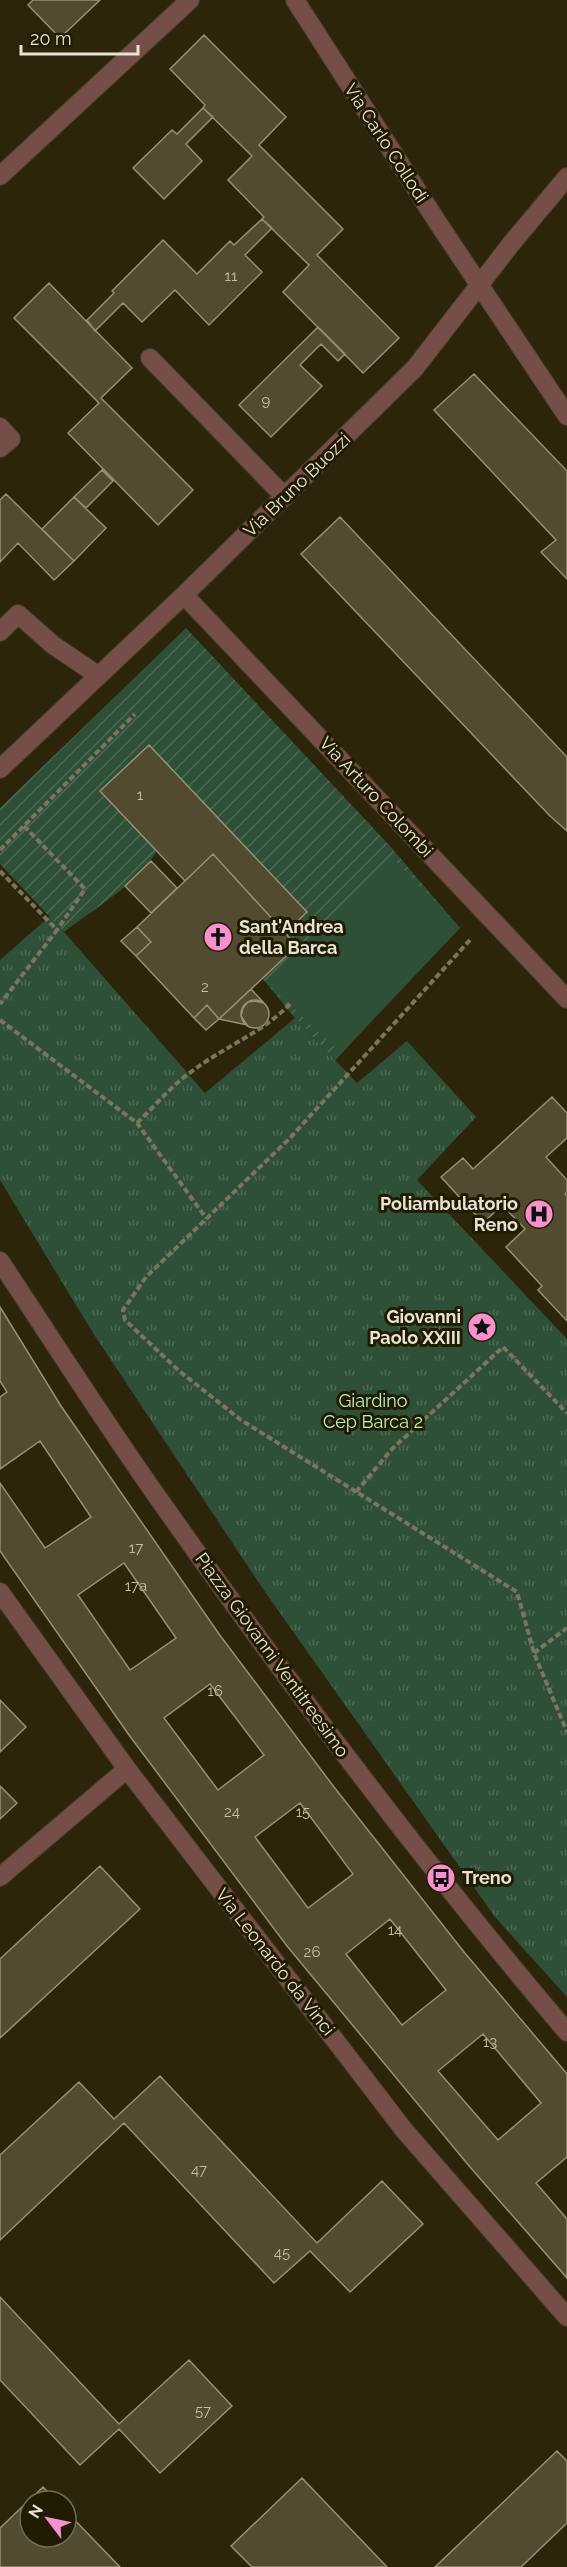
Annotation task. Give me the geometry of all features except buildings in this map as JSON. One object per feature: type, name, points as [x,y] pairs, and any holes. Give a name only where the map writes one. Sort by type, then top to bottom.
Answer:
[{"type":"street","points":[[0,176],[190,0]]},
{"type":"street","name":"Via Carlo Collodi","points":[[295,0],[479,285],[567,416]]},
{"type":"street","name":"Via Bruno Buozzi","points":[[0,769],[184,595],[415,368],[567,177]]},
{"type":"street","points":[[150,358],[285,497]]},
{"type":"street","points":[[0,427],[11,439],[0,448]]},
{"type":"street","name":"Via Arturo Colombi","points":[[184,595],[567,999]]},
{"type":"street","points":[[0,632],[18,614],[53,645],[99,676]]},
{"type":"street","name":"Piazza Giovanni Ventitreesimo","points":[[0,1261],[164,1507],[275,1661],[441,1878],[567,2032]]},
{"type":"street","name":"Via Leonardo da Vinci","points":[[0,1592],[127,1769],[404,2130],[567,2317]]},
{"type":"street","points":[[0,1877],[127,1769]]},
{"type":"path","points":[[0,850],[135,714]]},
{"type":"path","points":[[0,1004],[57,930],[85,889],[24,826]]},
{"type":"path","points":[[0,871],[57,930]]},
{"type":"path","points":[[490,918],[290,1138],[146,1277],[123,1310],[125,1320],[178,1370],[241,1420],[517,1592],[534,1653],[567,1732]]},
{"type":"path","points":[[137,1123],[190,1072],[252,1035],[277,1017],[290,1004]]},
{"type":"path","points":[[0,1020],[137,1123],[206,1218]]},
{"type":"path","points":[[356,1492],[392,1449],[503,1347],[567,1413]]},
{"type":"path","points":[[534,1653],[567,1628]]},
{"type":"green space","points":[[186,628],[389,845],[460,928],[335,1060],[295,1018],[262,978],[297,947],[285,933],[307,912],[149,745],[100,791],[157,851],[127,885],[64,932],[0,864],[0,808]]},
{"type":"green space","points":[[393,858],[460,928],[336,1049],[268,983]]},
{"type":"green space","name":"Giardino Cep Barca 2","points":[[50,916],[205,1093],[295,1018],[357,1083],[407,1041],[476,1117],[417,1180],[567,1339],[567,1997],[495,1917],[263,1589],[93,1333],[0,1180],[0,960]]},
{"type":"place","name":"Sant'Andrea della Barca","points":[[218,937]]},
{"type":"place","name":"Poliambulatorio Reno","points":[[539,1214]]},
{"type":"place","name":"Giovanni Paolo XXIII","points":[[482,1327]]},
{"type":"place","name":"Treno","points":[[441,1878]]}]
